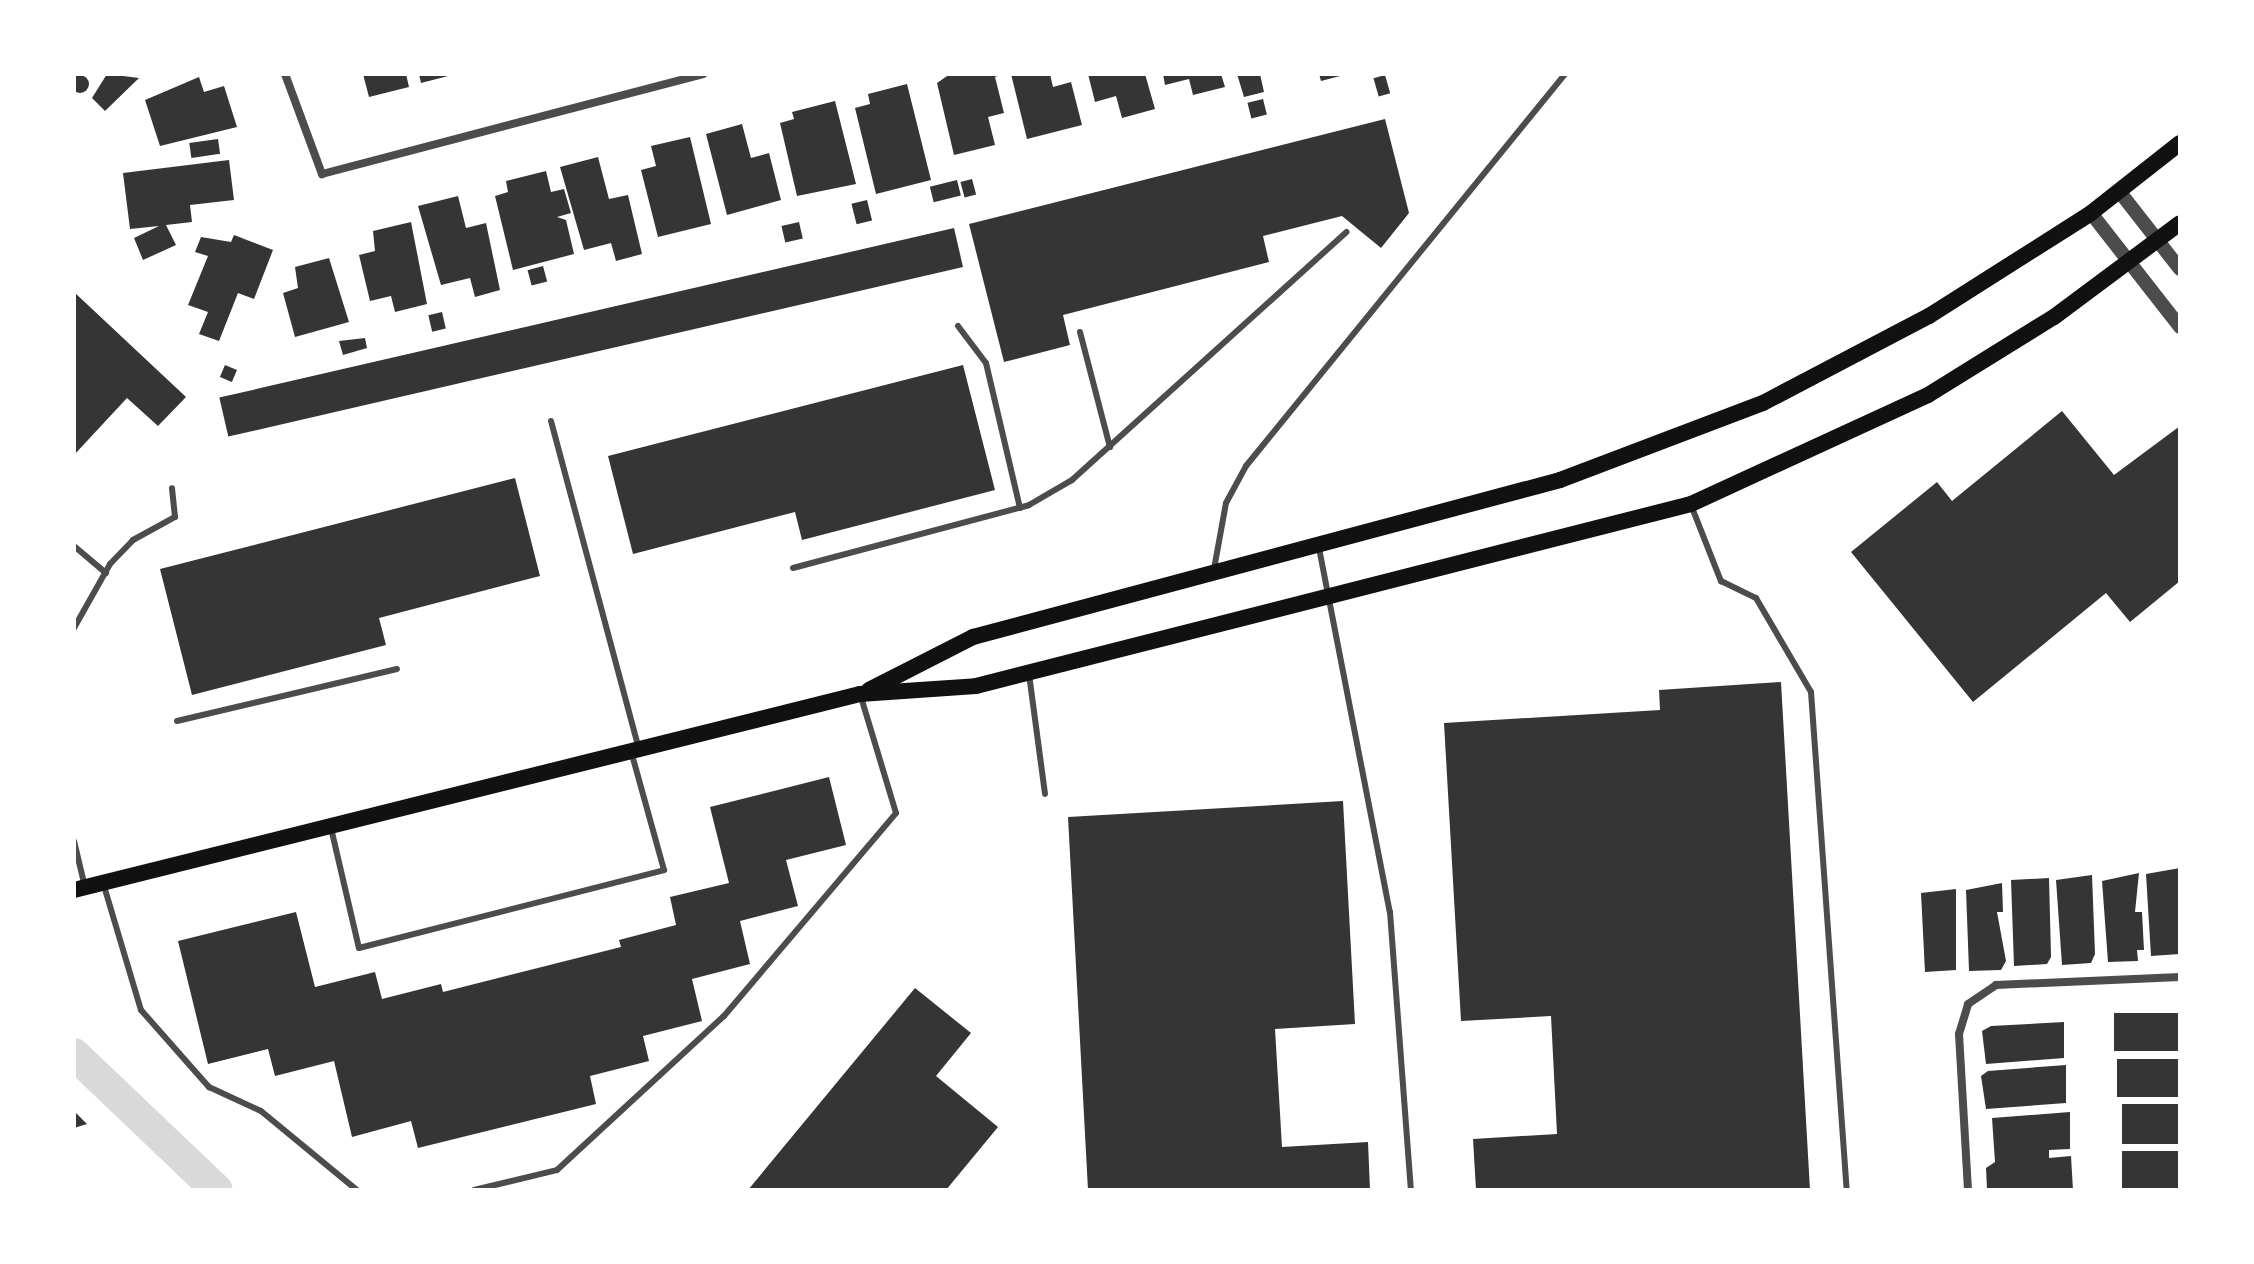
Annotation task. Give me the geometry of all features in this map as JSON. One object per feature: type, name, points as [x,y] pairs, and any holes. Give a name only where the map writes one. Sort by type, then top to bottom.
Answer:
[{"type":"main road","points":[[860,694],[973,637],[1560,480],[1763,403],[1929,316],[2091,213],[2180,143]]},
{"type":"main road","points":[[80,888],[634,746],[860,694],[976,686],[1691,504],[1928,395],[2130,261],[2180,223]]},
{"type":"street","points":[[285,74],[322,174],[703,74]]},
{"type":"street","points":[[2119,191],[2180,269]]},
{"type":"street","points":[[2091,213],[2180,327]]},
{"type":"street","points":[[1968,1190],[1959,1034],[1968,1004],[1996,985],[2180,977]]},
{"type":"lane","points":[[1213,572],[1226,503],[1246,466],[1565,74]]},
{"type":"lane","points":[[793,568],[1020,508],[1072,480],[1346,232]]},
{"type":"lane","points":[[958,326],[986,363],[1020,508]]},
{"type":"lane","points":[[1080,332],[1110,447]]},
{"type":"lane","points":[[330,824],[359,948],[664,870],[551,421]]},
{"type":"lane","points":[[74,628],[106,573],[133,540],[175,517],[172,488]]},
{"type":"lane","points":[[1691,504],[1721,581],[1756,598],[1811,692],[1847,1190]]},
{"type":"lane","points":[[1318,544],[1326,598],[1390,912],[1411,1190]]},
{"type":"lane","points":[[74,546],[106,573]]},
{"type":"lane","points":[[177,721],[397,669]]},
{"type":"lane","points":[[1028,673],[1045,794]]},
{"type":"lane","points":[[474,1190],[557,1170],[724,1016],[896,813],[860,694]]},
{"type":"lane","points":[[74,841],[80,888]]},
{"type":"lane","points":[[103,882],[141,1010],[209,1087],[261,1111],[357,1190]]},
{"type":"building","points":[[107,74],[139,78],[105,111],[92,98]]},
{"type":"building","points":[[363,74],[406,74],[409,87],[369,97]]},
{"type":"building","points":[[419,74],[452,74],[452,75],[421,83]]},
{"type":"building","points":[[950,74],[1003,74],[995,77],[1004,113],[988,117],[995,145],[954,155],[937,83]]},
{"type":"building","points":[[1011,74],[1050,74],[1053,87],[1071,82],[1082,125],[1027,139]]},
{"type":"building","points":[[1088,74],[1145,74],[1155,109],[1122,118],[1116,96],[1095,102]]},
{"type":"building","points":[[1163,74],[1221,74],[1225,87],[1193,95],[1189,79],[1165,85]]},
{"type":"building","points":[[1237,74],[1260,74],[1264,92],[1244,97]]},
{"type":"building","points":[[1319,74],[1344,74],[1344,75],[1321,81]]},
{"type":"building","points":[[80,75],[89,84],[80,93],[71,84]]},
{"type":"building","points":[[1385,75],[1390,93],[1379,97],[1373,78]]},
{"type":"building","points":[[199,77],[204,92],[224,86],[237,127],[160,146],[145,100]]},
{"type":"building","points":[[907,84],[931,180],[876,194],[855,108],[870,104],[868,94]]},
{"type":"building","points":[[1263,99],[1267,115],[1251,118],[1247,103]]},
{"type":"building","points":[[835,101],[856,184],[797,196],[780,123],[794,119],[792,112]]},
{"type":"building","points":[[1385,119],[1409,213],[1381,248],[1342,216],[1263,236],[1269,262],[1063,315],[1070,345],[1004,362],[969,224]]},
{"type":"building","points":[[742,124],[751,158],[769,153],[781,200],[727,215],[706,134]]},
{"type":"building","points":[[690,137],[711,224],[658,237],[641,170],[656,166],[651,146]]},
{"type":"building","points":[[218,139],[220,154],[191,158],[189,143]]},
{"type":"building","points":[[598,157],[609,199],[628,195],[642,254],[616,261],[611,243],[584,250],[560,167]]},
{"type":"building","points":[[229,160],[234,200],[190,205],[192,222],[166,225],[176,245],[143,260],[134,238],[159,226],[130,229],[123,173]]},
{"type":"building","points":[[546,171],[551,192],[564,189],[571,213],[557,217],[566,220],[574,254],[513,270],[495,196],[508,192],[506,181]]},
{"type":"building","points":[[972,179],[976,194],[965,198],[960,182]]},
{"type":"building","points":[[957,180],[961,196],[934,202],[930,187]]},
{"type":"building","points":[[458,196],[466,228],[486,223],[500,290],[475,297],[470,278],[441,285],[418,206]]},
{"type":"building","points":[[867,200],[872,220],[857,224],[851,204]]},
{"type":"building","points":[[411,222],[427,304],[395,312],[391,296],[370,301],[359,255],[375,251],[373,231]]},
{"type":"building","points":[[799,222],[803,239],[785,243],[781,226]]},
{"type":"building","points":[[954,228],[963,267],[228,437],[219,398]]},
{"type":"building","points":[[234,235],[273,250],[254,299],[238,293],[219,341],[199,334],[208,312],[188,305],[208,256],[195,252],[201,237],[231,242]]},
{"type":"building","points":[[329,258],[349,322],[295,337],[283,293],[298,288],[295,267]]},
{"type":"building","points":[[543,266],[547,281],[532,286],[528,270]]},
{"type":"building","points":[[74,292],[186,397],[158,426],[127,398],[74,455]]},
{"type":"building","points":[[442,312],[446,329],[432,332],[428,315]]},
{"type":"building","points":[[365,338],[367,348],[343,355],[339,341]]},
{"type":"building","points":[[225,365],[237,370],[232,382],[220,377]]},
{"type":"building","points":[[963,365],[995,490],[802,540],[795,512],[633,554],[608,456]]},
{"type":"building","points":[[2062,411],[2114,475],[2180,426],[2180,581],[2130,622],[2106,593],[1973,702],[1851,552],[1937,482],[1952,501]]},
{"type":"building","points":[[515,478],[540,576],[379,618],[386,645],[192,695],[160,569]]},
{"type":"building","points":[[1781,682],[1810,1190],[1476,1190],[1473,1139],[1557,1134],[1551,1016],[1461,1021],[1444,723],[1660,710],[1659,690]]},
{"type":"building","points":[[829,777],[846,845],[786,860],[798,906],[740,921],[750,964],[692,979],[702,1021],[643,1036],[649,1061],[590,1076],[596,1104],[418,1148],[411,1121],[352,1137],[334,1061],[275,1076],[268,1049],[208,1064],[178,941],[296,912],[315,987],[375,972],[382,999],[441,984],[443,992],[621,947],[619,940],[676,925],[670,897],[729,883],[710,807]]},
{"type":"building","points":[[1343,801],[1355,1024],[1275,1029],[1282,1147],[1368,1142],[1370,1190],[1088,1190],[1068,817]]},
{"type":"building","points":[[2180,868],[2180,954],[2151,956],[2146,874]]},
{"type":"building","points":[[2139,873],[2135,912],[2142,912],[2144,950],[2137,950],[2138,961],[2108,962],[2102,881]]},
{"type":"building","points":[[2092,875],[2095,954],[2091,963],[2062,965],[2056,880]]},
{"type":"building","points":[[2049,878],[2051,957],[2047,964],[2014,966],[2011,880]]},
{"type":"building","points":[[2002,883],[2003,912],[1997,912],[2006,961],[2001,970],[1969,971],[1966,890]]},
{"type":"building","points":[[1956,889],[1956,970],[1925,972],[1921,893]]},
{"type":"building","points":[[915,988],[971,1033],[936,1076],[998,1127],[946,1190],[748,1190]]},
{"type":"building","points":[[2114,1013],[2180,1013],[2180,1051],[2114,1051]]},
{"type":"building","points":[[2064,1022],[2064,1058],[1986,1064],[1982,1031],[1991,1026]]},
{"type":"building","points":[[2117,1059],[2180,1059],[2180,1097],[2117,1097]]},
{"type":"building","points":[[2066,1065],[2066,1103],[1986,1109],[1981,1076],[1988,1071]]},
{"type":"building","points":[[2122,1104],[2180,1104],[2180,1144],[2122,1144]]},
{"type":"building","points":[[74,1111],[87,1124],[74,1128]]},
{"type":"building","points":[[2070,1112],[2070,1149],[2049,1150],[2049,1158],[2071,1156],[2073,1190],[1987,1190],[1986,1168],[1995,1162],[1992,1118]]},
{"type":"building","points":[[2122,1151],[2180,1151],[2180,1188],[2122,1188]]},
{"type":"waterway","points":[[74,1054],[217,1190]]}]
